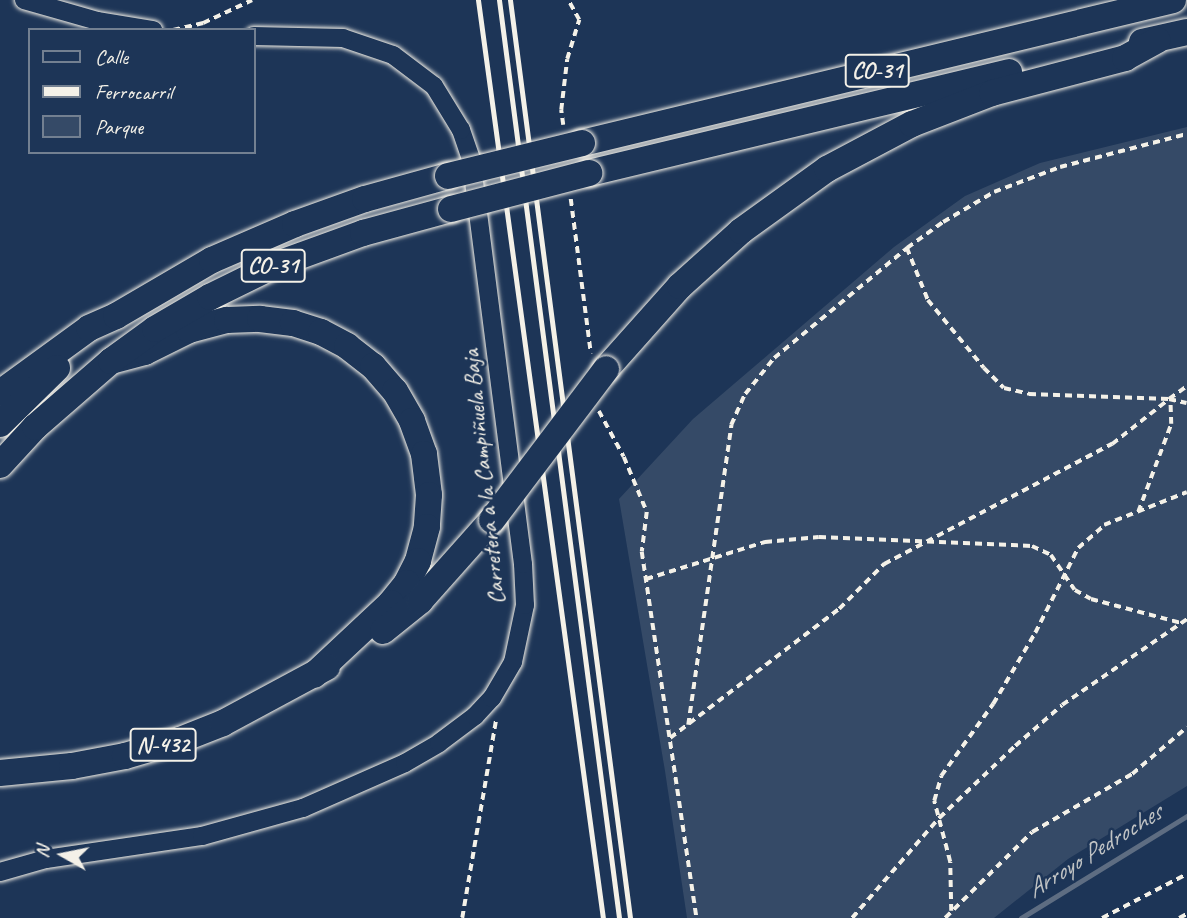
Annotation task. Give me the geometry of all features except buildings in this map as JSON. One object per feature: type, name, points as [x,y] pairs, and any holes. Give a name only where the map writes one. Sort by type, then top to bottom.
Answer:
[{"type":"highway","name":"CO-31","points":[[0,424],[116,316],[212,260],[295,224],[365,199],[573,139],[1173,0]]},
{"type":"highway","name":"CO-31","points":[[0,464],[35,427],[111,361],[155,329],[210,296],[275,265],[363,233],[589,173],[1187,32]]},
{"type":"highway","points":[[314,675],[358,651],[420,601],[492,520],[599,367],[741,230],[827,169],[912,124],[992,93],[1125,58],[1157,40]]},
{"type":"highway","points":[[0,393],[89,328],[116,316]]},
{"type":"highway","points":[[111,361],[145,352],[188,330],[226,320],[260,319],[293,323],[338,341],[373,366],[395,391],[412,421],[424,454],[429,495],[427,527],[418,561],[407,583],[391,603],[314,675]]},
{"type":"highway","name":"N-432","points":[[0,773],[72,766],[125,756],[180,740],[223,723],[314,675]]},
{"type":"street","points":[[24,0],[97,21],[141,28]]},
{"type":"street","name":"Carretera a la Campiñuela Baja","points":[[0,872],[46,859],[202,836],[303,808],[405,763],[439,743],[475,716],[503,682],[522,632],[525,605],[523,564],[471,159],[461,130],[434,86],[393,55],[343,38],[256,36]]},
{"type":"path","points":[[181,28],[212,20],[252,0]]},
{"type":"path","points":[[568,0],[579,20],[567,59],[561,110],[573,139]]},
{"type":"path","points":[[688,725],[732,425],[745,394],[774,358],[907,248],[943,222],[994,192],[1060,167],[1187,134]]},
{"type":"path","points":[[570,198],[599,367]]},
{"type":"path","points":[[907,248],[928,300],[1004,388],[1029,394],[1170,399],[1187,403]]},
{"type":"path","points":[[670,738],[839,609],[884,564],[935,540],[1112,444],[1187,386]]},
{"type":"path","points":[[1138,512],[1171,424],[1170,399]]},
{"type":"path","points":[[597,400],[599,412],[624,457],[647,512],[642,552],[697,918]]},
{"type":"path","points":[[951,911],[950,862],[934,801],[942,776],[993,704],[1035,633],[1078,548],[1104,525],[1187,492]]},
{"type":"path","points":[[646,579],[765,542],[819,537],[1032,546],[1051,555],[1075,590],[1091,599],[1181,623]]},
{"type":"path","points":[[852,918],[939,818],[1062,705],[1187,619]]},
{"type":"path","points":[[462,918],[503,682]]},
{"type":"path","points":[[945,918],[1032,832],[1132,774],[1187,727]]},
{"type":"path","points":[[1102,918],[1187,874]]},
{"type":"path","points":[[1179,918],[1187,914]]},
{"type":"green space","points":[[1187,127],[1187,786],[1068,859],[994,918],[687,918],[619,499],[693,419],[894,247],[965,196],[1040,163]]},
{"type":"waterway","name":"Arroyo Pedroches","points":[[1021,918],[1187,816]]},
{"type":"railway","points":[[478,0],[603,918]]},
{"type":"railway","points":[[499,0],[619,918]]},
{"type":"railway","points":[[510,0],[630,918]]}]
